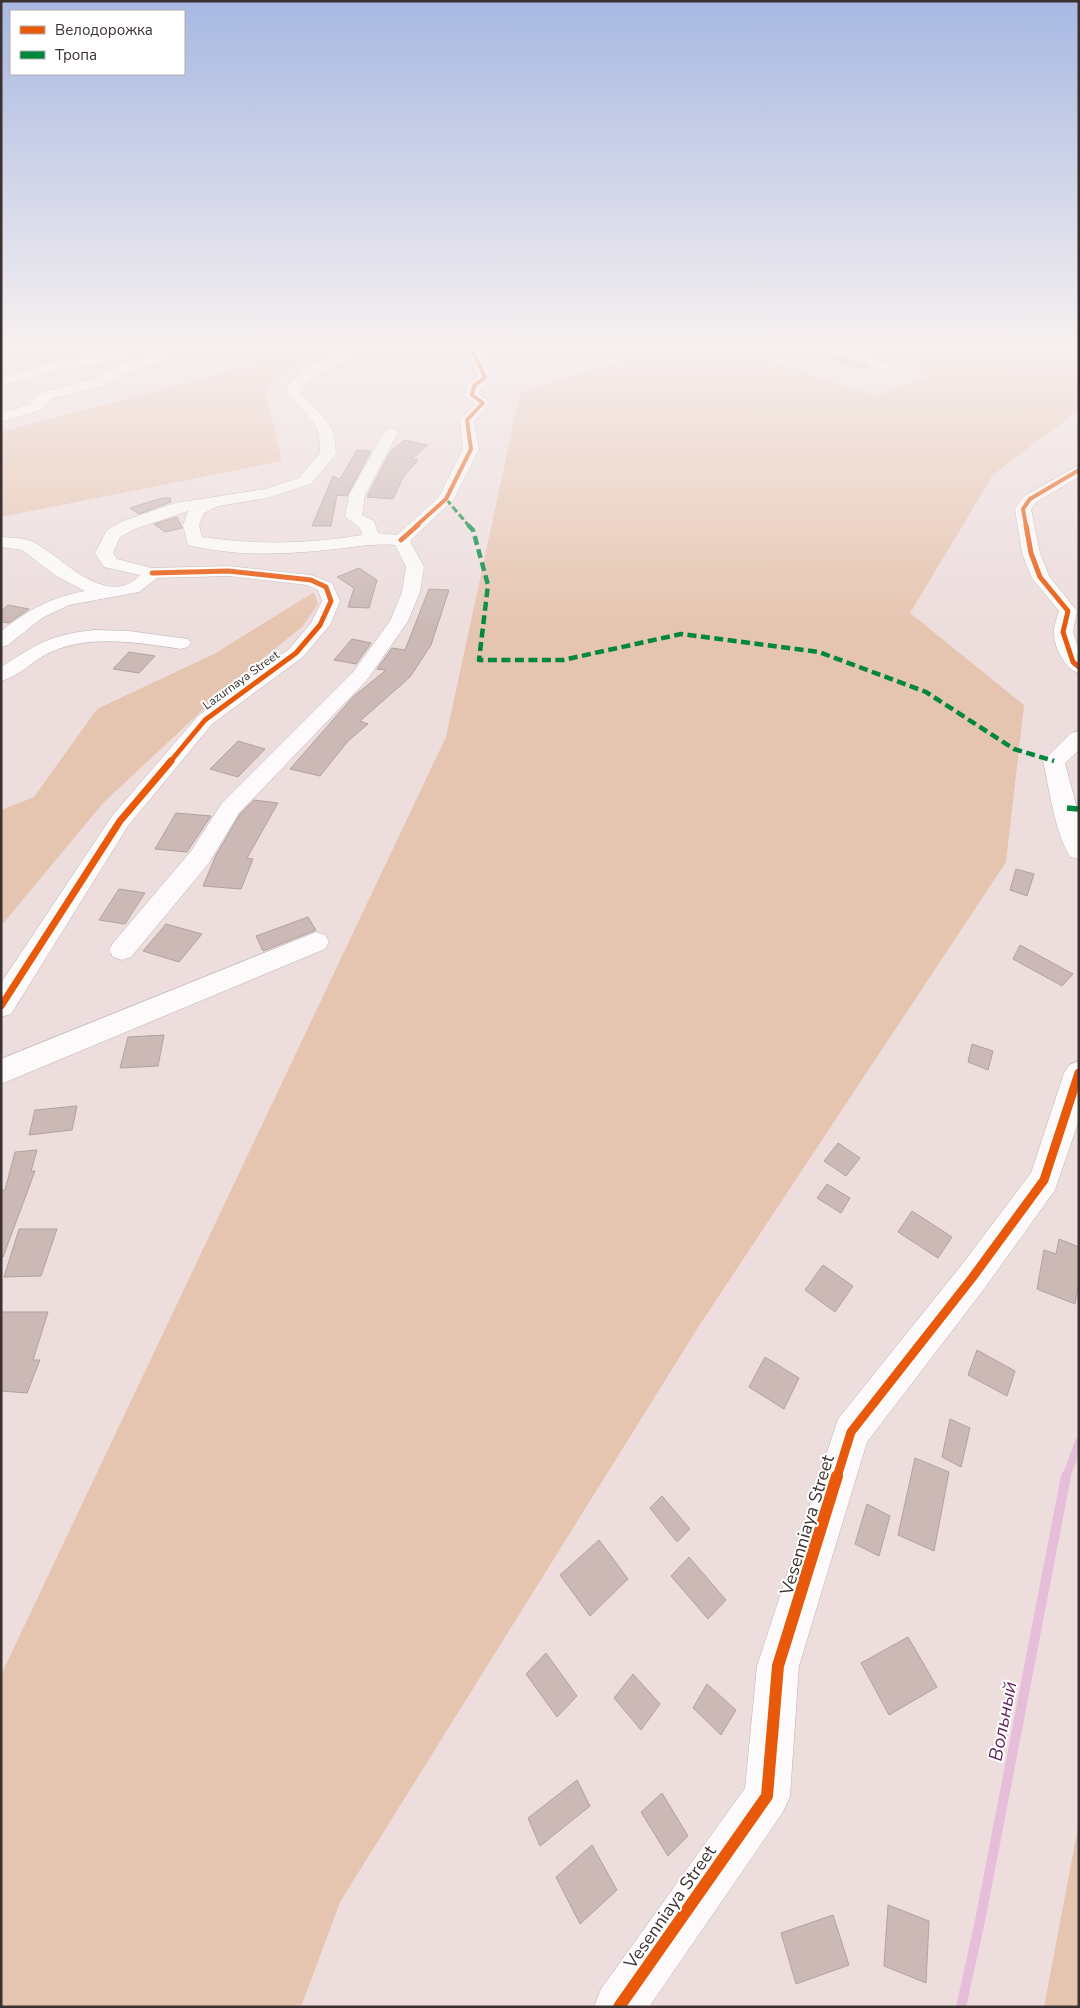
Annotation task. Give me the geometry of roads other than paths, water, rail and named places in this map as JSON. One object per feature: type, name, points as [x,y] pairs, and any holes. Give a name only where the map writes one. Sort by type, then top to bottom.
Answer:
[{"type":"street","name":"Lazurnaya Street","points":[[1,1006],[120,821],[204,720],[296,653],[320,625],[331,601],[326,588],[311,580],[228,571],[152,573],[110,563],[104,553],[113,534],[128,524],[175,508],[267,493],[305,480],[328,454],[326,439]]},
{"type":"street","points":[[372,538],[368,524],[353,517],[357,495],[387,439]]},
{"type":"street","points":[[213,502],[197,510],[191,525],[194,541],[231,548],[283,548],[334,546],[372,538],[401,540],[446,498],[471,449],[470,439]]},
{"type":"street","points":[[1079,470],[1030,499],[1023,509],[1031,553],[1040,577],[1068,611],[1063,632],[1073,662],[1079,667]]},
{"type":"street","points":[[122,950],[200,857],[230,808],[360,676],[399,621],[412,592],[415,567],[401,540]]},
{"type":"street","points":[[1,542],[28,545],[64,574],[106,592]]},
{"type":"street","points":[[1,641],[35,614],[63,601],[106,592],[134,589],[146,581],[152,573]]},
{"type":"street","points":[[1,675],[44,648],[75,638],[129,636],[181,643]]},
{"type":"street","points":[[1079,738],[1054,761],[1069,824],[1079,851]]},
{"type":"street","points":[[1,1072],[316,942]]},
{"type":"street","name":"Vesenniaya Street","points":[[619,2007],[767,1796],[778,1666],[851,1432],[972,1278],[1044,1180],[1079,1074]]},
{"type":"waterway","name":"Вольный","points":[[1066,1477],[1079,1442]]},
{"type":"waterway","name":"Вольный","points":[[961,2007],[980,1921],[1066,1476]]}]
